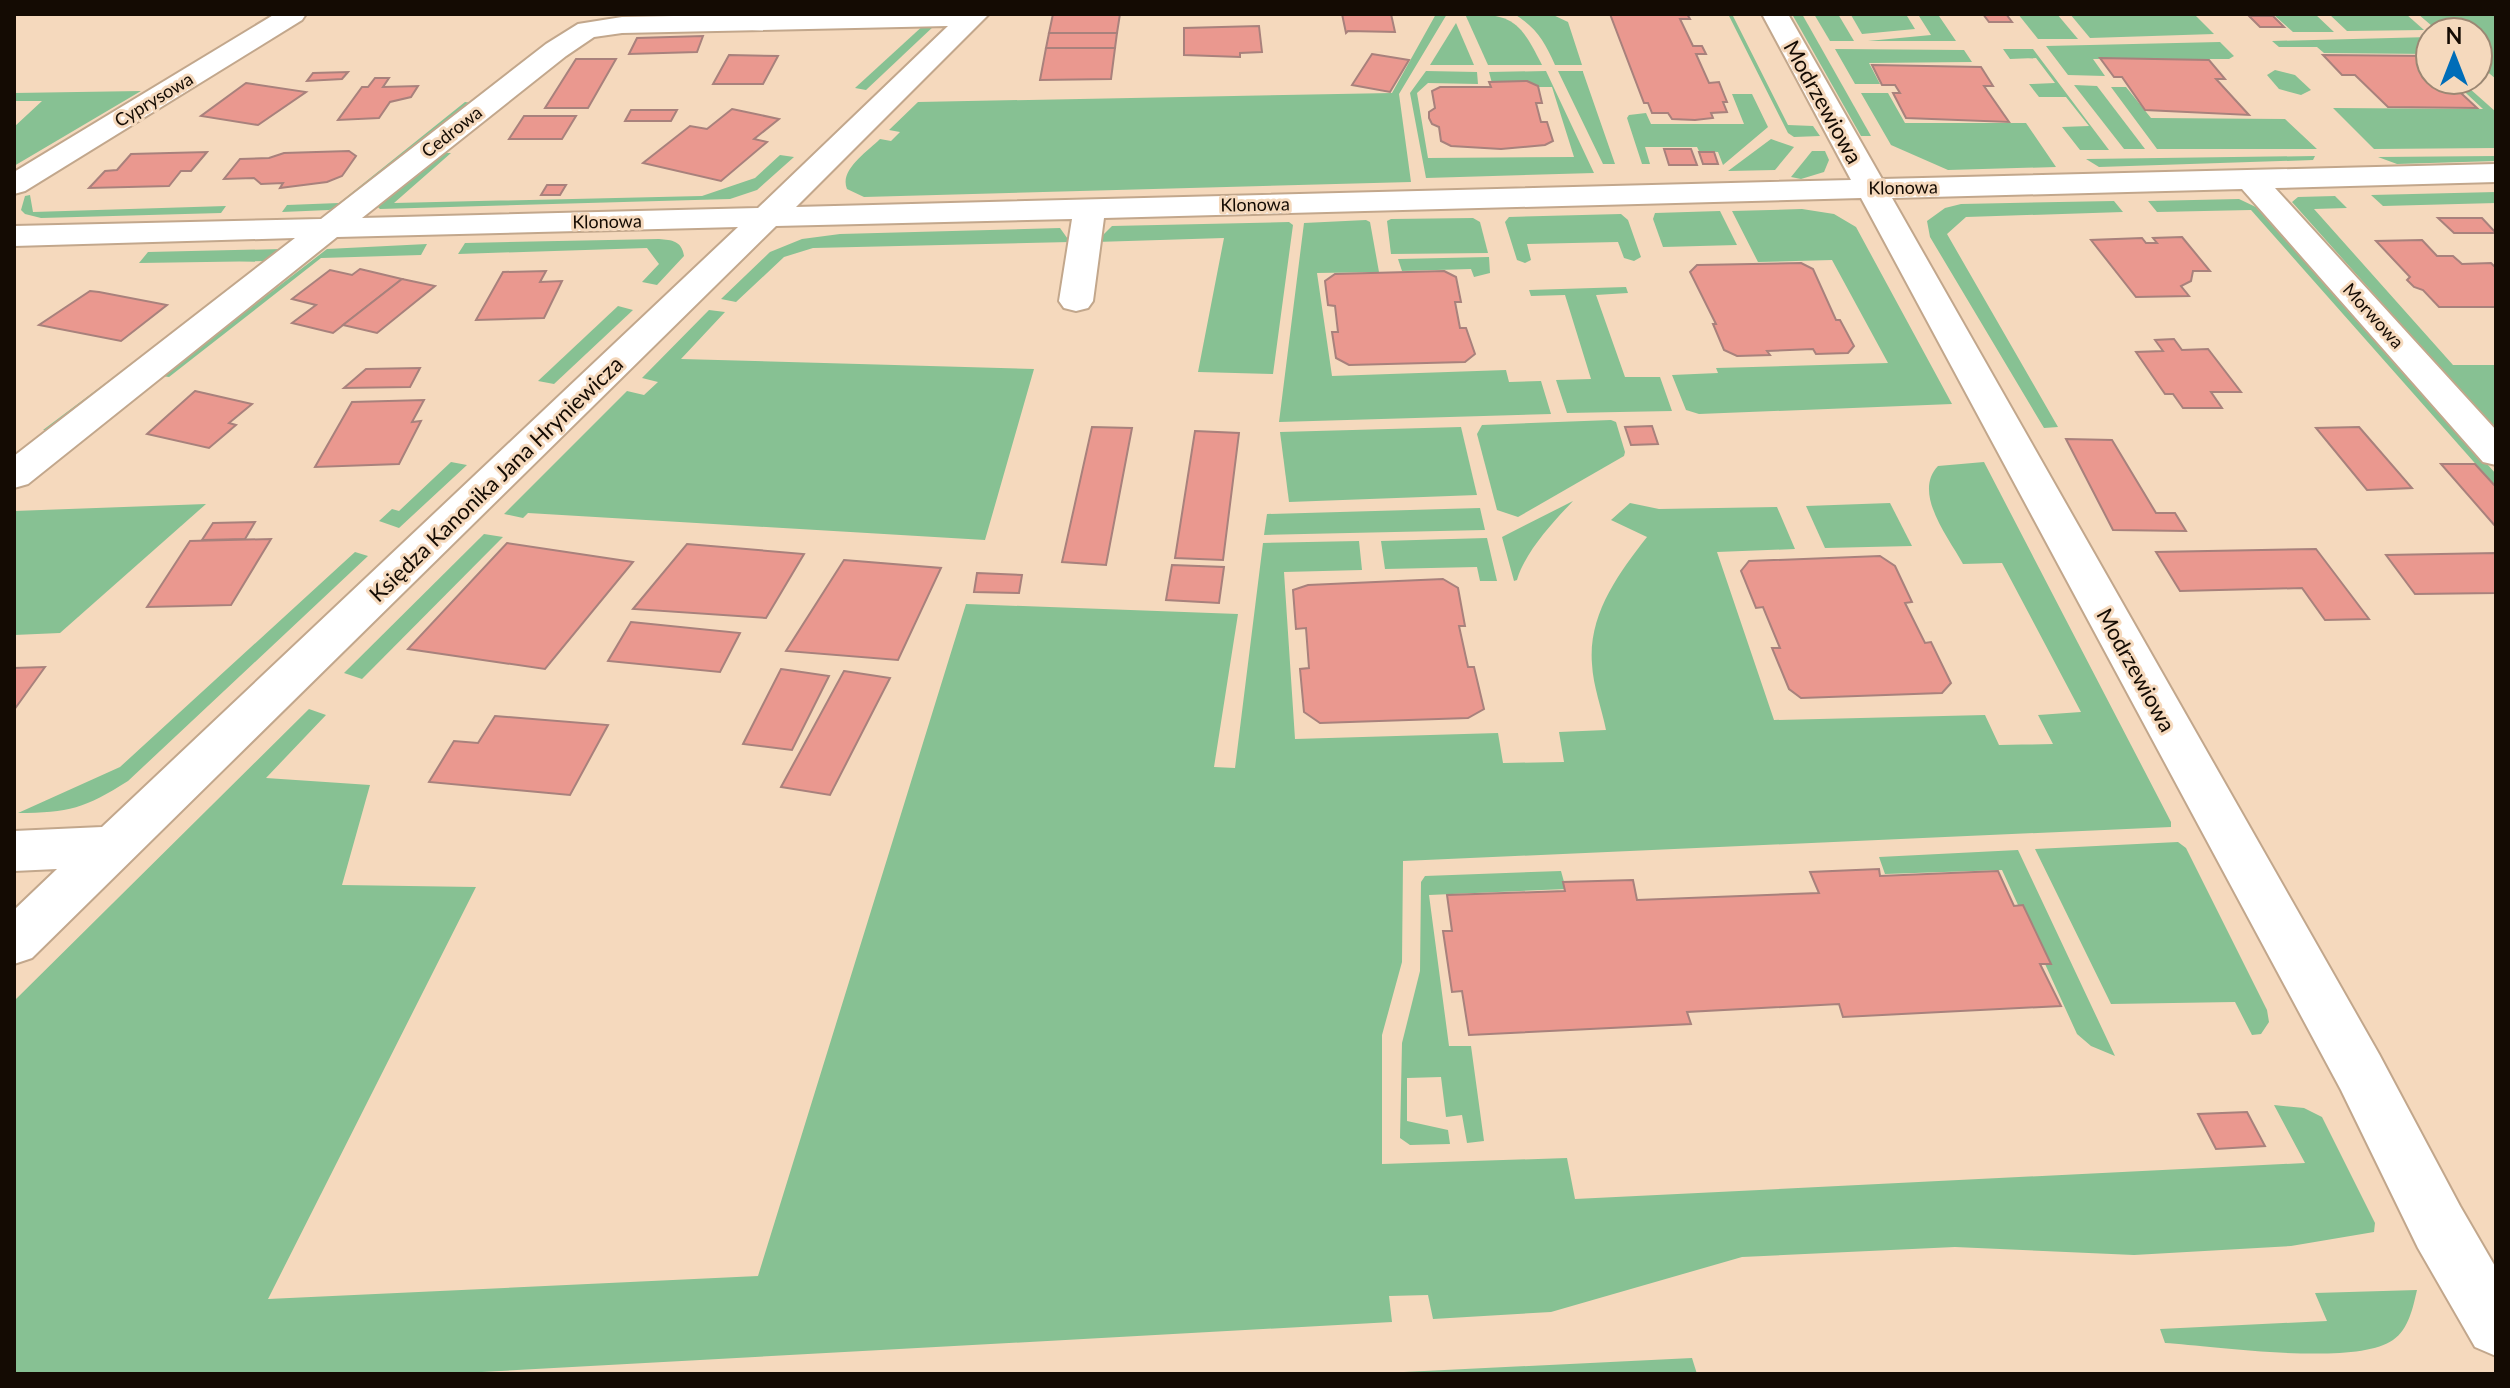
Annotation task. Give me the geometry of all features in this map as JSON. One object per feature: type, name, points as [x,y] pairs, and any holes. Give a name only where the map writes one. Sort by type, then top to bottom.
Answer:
[{"type":"street","name":"Cyprysowa","points":[[14,185],[293,14]]},
{"type":"street","name":"Modrzewiowa","points":[[1775,14],[2360,1072],[2439,1227],[2496,1326]]},
{"type":"street","name":"Księdza Kanonika Jana Hryniewicza","points":[[14,942],[974,16]]},
{"type":"street","name":"Cedrowa","points":[[14,475],[332,229],[556,50],[587,30],[622,25],[974,16]]},
{"type":"street","name":"Klonowa","points":[[14,236],[2496,173]]},
{"type":"street","name":"Morwowa","points":[[2250,179],[2496,453]]},
{"type":"street","points":[[1076,301],[1089,210]]},
{"type":"street","points":[[14,851],[112,847]]},
{"type":"green space","points":[[1436,14],[1447,14],[1399,94],[1411,182],[864,197],[847,189],[850,168],[880,139],[891,141],[900,132],[889,130],[918,102],[1392,93]]},
{"type":"green space","points":[[1465,14],[1495,16],[1514,23],[1528,39],[1542,65],[1488,65]]},
{"type":"green space","points":[[1514,14],[1551,14],[1568,22],[1582,65],[1555,65],[1539,36]]},
{"type":"green space","points":[[1728,14],[1732,14],[1788,125],[1813,126],[1820,136],[1794,137],[1788,133]]},
{"type":"green space","points":[[1792,14],[1802,14],[1871,136],[1861,136]]},
{"type":"green space","points":[[1814,14],[1838,14],[1854,41],[1830,41]]},
{"type":"green space","points":[[2018,14],[2057,14],[2078,39],[2038,39]]},
{"type":"green space","points":[[2070,14],[2194,14],[2214,34],[2090,38]]},
{"type":"green space","points":[[2248,14],[2315,14],[2334,32],[2293,32],[2274,15]]},
{"type":"green space","points":[[2329,14],[2406,14],[2414,21],[2414,30],[2347,31]]},
{"type":"green space","points":[[2418,14],[2496,14],[2496,79],[2494,16]]},
{"type":"green space","points":[[1851,15],[1907,16],[1915,29],[1862,34]]},
{"type":"green space","points":[[1919,16],[1939,16],[1956,41],[1868,41],[1931,35]]},
{"type":"green space","points":[[926,23],[935,25],[866,90],[855,88]]},
{"type":"green space","points":[[1456,23],[1474,65],[1430,65]]},
{"type":"green space","points":[[2414,37],[2414,54],[2324,53],[2317,47],[2279,47],[2272,41]]},
{"type":"green space","points":[[2220,42],[2234,56],[2229,59],[2093,59],[2105,76],[2068,75],[2046,46]]},
{"type":"green space","points":[[1835,49],[1964,50],[1972,62],[1869,63],[1880,84],[1855,84]]},
{"type":"green space","points":[[2003,49],[2033,49],[2109,150],[2080,150],[2062,127],[2089,126],[2066,97],[2039,97],[2029,84],[2055,83],[2036,58],[2010,59]]},
{"type":"green space","points":[[2275,70],[2295,75],[2311,90],[2301,95],[2279,89],[2267,75]]},
{"type":"green space","points":[[1426,71],[1477,72],[1478,84],[1428,83],[1417,93],[1428,158],[1574,157],[1552,87],[1493,87],[1489,72],[1546,71],[1594,173],[1426,178],[1410,93]]},
{"type":"green space","points":[[1558,71],[1583,71],[1615,164],[1603,164]]},
{"type":"green space","points":[[2074,85],[2097,86],[2145,149],[2124,149]]},
{"type":"green space","points":[[2111,87],[2126,87],[2151,118],[2285,119],[2317,149],[2157,149]]},
{"type":"green space","points":[[141,91],[14,166],[14,127],[42,101],[14,101],[14,93]]},
{"type":"green space","points":[[1861,93],[1888,93],[1905,123],[2026,123],[2056,167],[1948,170],[1891,145]]},
{"type":"green space","points":[[1732,94],[1752,94],[1768,127],[1723,165],[1718,152],[1699,151],[1697,147],[1645,147],[1650,164],[1642,164],[1627,118],[1629,115],[1646,113],[1651,124],[1744,124]]},
{"type":"green space","points":[[2469,96],[2478,96],[2496,112],[2496,148],[2374,149],[2333,108],[2483,109]]},
{"type":"green space","points":[[465,102],[473,103],[340,206],[329,210],[282,212],[287,205],[339,203]]},
{"type":"green space","points":[[1771,139],[1794,147],[1775,170],[1728,171]]},
{"type":"green space","points":[[1812,151],[1825,151],[1829,160],[1824,172],[1801,179],[1791,177]]},
{"type":"green space","points":[[444,153],[451,153],[394,203],[702,196],[755,178],[780,155],[794,157],[757,190],[730,199],[380,209],[377,206]]},
{"type":"green space","points":[[2315,156],[2313,160],[2099,167],[2086,159]]},
{"type":"green space","points":[[2496,156],[2496,161],[2397,164],[2378,157]]},
{"type":"green space","points":[[2496,192],[2496,203],[2383,206],[2371,195]]},
{"type":"green space","points":[[30,195],[33,212],[226,206],[221,213],[41,218],[21,210],[25,196]]},
{"type":"green space","points":[[2335,196],[2347,208],[2314,209],[2453,365],[2496,365],[2496,431],[2292,202],[2298,197]]},
{"type":"green space","points":[[2239,199],[2260,209],[2496,474],[2496,487],[2251,210],[2157,212],[2148,201]]},
{"type":"green space","points":[[2114,201],[2123,212],[1966,217],[1947,234],[2058,427],[2044,428],[1930,237],[1927,221],[1945,208],[1961,204]]},
{"type":"green space","points":[[1802,209],[1834,214],[1856,227],[1952,404],[1699,414],[1686,410],[1672,375],[1718,373],[1716,368],[1888,363],[1832,260],[1758,262],[1732,211]]},
{"type":"green space","points":[[1720,211],[1737,245],[1663,247],[1653,219],[1655,213]]},
{"type":"green space","points":[[1621,214],[1628,220],[1641,257],[1634,261],[1624,258],[1618,242],[1527,244],[1531,260],[1525,263],[1517,260],[1505,222],[1509,217]]},
{"type":"green space","points":[[1473,218],[1480,222],[1488,253],[1391,254],[1387,221],[1391,219]]},
{"type":"green space","points":[[1289,222],[1293,225],[1273,374],[1198,372],[1224,238],[1096,242],[1112,226]]},
{"type":"green space","points":[[1370,222],[1379,272],[1317,273],[1332,376],[1506,370],[1509,382],[1541,381],[1551,414],[1279,422],[1304,223]]},
{"type":"green space","points":[[1060,228],[1070,242],[813,248],[784,257],[736,302],[721,299],[770,252],[802,239],[840,234]]},
{"type":"green space","points":[[659,239],[679,244],[684,256],[657,285],[642,282],[659,264],[647,248],[458,254],[465,243]]},
{"type":"green space","points":[[427,244],[421,255],[321,258],[169,377],[162,376],[327,249]]},
{"type":"green space","points":[[285,251],[50,430],[43,430],[268,261],[139,263],[148,252]]},
{"type":"green space","points":[[1489,257],[1490,273],[1474,277],[1471,269],[1402,271],[1398,259]]},
{"type":"green space","points":[[1626,287],[1628,293],[1596,295],[1625,377],[1660,377],[1672,411],[1567,413],[1556,380],[1591,379],[1565,295],[1531,296],[1529,290]]},
{"type":"green space","points":[[618,306],[633,310],[554,384],[538,381]]},
{"type":"green space","points":[[709,310],[725,312],[681,359],[1034,369],[985,540],[528,513],[523,518],[504,514],[627,391],[644,395],[658,382],[642,378]]},
{"type":"green space","points":[[1616,422],[1624,456],[1518,517],[1497,510],[1477,434],[1482,425]]},
{"type":"green space","points":[[1461,427],[1477,495],[1289,502],[1280,432]]},
{"type":"green space","points":[[451,462],[467,465],[399,528],[379,521],[392,509],[399,511]]},
{"type":"green space","points":[[1984,462],[2171,827],[1403,861],[1402,962],[1382,1035],[1382,1164],[1567,1158],[1575,1199],[2305,1163],[2274,1105],[2304,1108],[2322,1117],[2375,1223],[2374,1232],[2291,1246],[2134,1255],[1955,1247],[1742,1257],[1551,1312],[1433,1319],[1428,1295],[1389,1296],[1392,1322],[445,1374],[14,1374],[14,1001],[309,709],[326,715],[266,778],[370,785],[342,885],[476,887],[268,1299],[758,1276],[966,604],[1238,614],[1214,767],[1235,768],[1263,543],[1359,541],[1362,570],[1284,572],[1295,739],[1498,733],[1503,763],[1564,762],[1559,732],[1606,730],[1593,672],[1595,629],[1607,596],[1647,537],[1611,520],[1630,503],[1659,509],[1777,507],[1795,549],[1717,552],[1774,720],[1985,715],[1999,745],[2053,744],[2038,715],[2081,712],[2002,563],[1963,564],[1942,529],[1931,502],[1931,477],[1938,466]]},
{"type":"green space","points":[[1573,501],[1540,538],[1514,581],[1502,537]]},
{"type":"green space","points":[[1890,503],[1912,546],[1825,548],[1806,506]]},
{"type":"green space","points":[[206,504],[60,633],[14,635],[14,511]]},
{"type":"green space","points":[[1480,508],[1485,530],[1264,535],[1267,514]]},
{"type":"green space","points":[[484,534],[503,537],[362,679],[344,673]]},
{"type":"green space","points":[[1487,538],[1497,581],[1480,581],[1477,567],[1385,569],[1381,541]]},
{"type":"green space","points":[[355,552],[368,556],[128,781],[76,807],[51,812],[18,813],[120,767]]},
{"type":"green space","points":[[2178,842],[2186,848],[2267,1010],[2269,1022],[2261,1034],[2252,1035],[2235,1002],[2111,1004],[2035,849]]},
{"type":"green space","points":[[2018,850],[2115,1056],[2091,1046],[2077,1034],[2002,870],[1885,874],[1879,857]]},
{"type":"green space","points":[[1561,871],[1566,889],[1429,895],[1449,1046],[1471,1046],[1484,1141],[1467,1143],[1462,1115],[1446,1117],[1441,1077],[1407,1078],[1407,1121],[1448,1130],[1450,1144],[1410,1145],[1400,1138],[1402,1043],[1420,971],[1421,882],[1425,876]]},
{"type":"green space","points":[[2417,1290],[2410,1317],[2393,1340],[2374,1348],[2348,1352],[2283,1353],[2165,1343],[2160,1329],[2327,1321],[2315,1293]]},
{"type":"green space","points":[[1692,1358],[1697,1374],[1363,1374]]},
{"type":"building","points":[[1053,14],[1120,14],[1117,33],[1049,33]]},
{"type":"building","points":[[1342,14],[1391,14],[1395,32],[1346,33]]},
{"type":"building","points":[[1610,14],[1687,14],[1690,19],[1680,19],[1693,46],[1702,46],[1706,54],[1696,54],[1709,83],[1719,82],[1727,102],[1723,102],[1727,112],[1711,113],[1713,118],[1695,120],[1672,119],[1668,113],[1652,113],[1648,103],[1644,103]]},
{"type":"building","points":[[1983,14],[2006,14],[2012,22],[1989,22]]},
{"type":"building","points":[[2249,16],[2273,16],[2284,27],[2260,27]]},
{"type":"building","points":[[1259,26],[1262,52],[1240,53],[1240,57],[1184,55],[1184,28]]},
{"type":"building","points":[[1049,33],[1117,33],[1115,48],[1046,48]]},
{"type":"building","points":[[703,36],[697,52],[629,54],[637,38]]},
{"type":"building","points":[[1046,48],[1115,48],[1111,79],[1040,80]]},
{"type":"building","points":[[1372,54],[1409,60],[1390,92],[1352,85]]},
{"type":"building","points":[[729,55],[778,56],[763,84],[713,84]]},
{"type":"building","points":[[2323,55],[2414,56],[2414,96],[2464,96],[2477,108],[2388,107],[2355,75],[2342,75]]},
{"type":"building","points":[[2100,58],[2209,60],[2225,79],[2216,79],[2249,115],[2145,110],[2122,77],[2114,77]]},
{"type":"building","points":[[576,59],[616,59],[588,108],[545,108]]},
{"type":"building","points":[[1872,65],[1981,67],[1993,86],[1984,86],[2009,122],[1906,118],[1893,93],[1900,93],[1895,85],[1882,85]]},
{"type":"building","points":[[348,72],[342,79],[307,81],[313,73]]},
{"type":"building","points":[[375,78],[389,78],[383,87],[418,86],[411,97],[390,102],[379,118],[338,120],[362,87],[368,87]]},
{"type":"building","points":[[1527,81],[1538,86],[1542,103],[1536,103],[1541,122],[1547,122],[1553,141],[1545,145],[1501,149],[1451,146],[1441,141],[1439,127],[1432,124],[1429,118],[1429,112],[1435,108],[1432,91],[1440,87],[1491,87],[1489,82]]},
{"type":"building","points":[[246,83],[306,92],[258,125],[201,116]]},
{"type":"building","points":[[732,109],[779,119],[754,139],[767,142],[721,181],[643,163],[690,126],[707,129]]},
{"type":"building","points":[[631,110],[677,110],[671,121],[625,121]]},
{"type":"building","points":[[524,116],[576,116],[562,139],[509,139]]},
{"type":"building","points":[[1664,149],[1691,149],[1697,165],[1669,165]]},
{"type":"building","points":[[349,151],[356,156],[342,176],[327,182],[280,188],[283,183],[261,184],[254,178],[224,179],[240,159],[269,158],[284,153]]},
{"type":"building","points":[[207,152],[191,171],[181,171],[169,186],[89,188],[105,171],[117,170],[131,154]]},
{"type":"building","points":[[1699,152],[1714,152],[1718,164],[1703,164]]},
{"type":"building","points":[[547,185],[566,185],[560,195],[541,195]]},
{"type":"building","points":[[2438,218],[2482,218],[2496,233],[2454,233]]},
{"type":"building","points":[[2182,237],[2210,271],[2193,271],[2191,281],[2181,286],[2189,296],[2136,297],[2091,240],[2142,238],[2146,243],[2157,243],[2153,238]]},
{"type":"building","points":[[2422,240],[2437,256],[2453,256],[2462,264],[2491,263],[2496,268],[2496,307],[2439,307],[2423,290],[2407,280],[2410,277],[2376,241]]},
{"type":"building","points":[[1801,263],[1813,269],[1836,320],[1840,320],[1854,346],[1848,353],[1816,354],[1813,349],[1737,356],[1724,350],[1713,324],[1716,324],[1690,272],[1697,265]]},
{"type":"building","points":[[360,269],[402,279],[333,333],[292,323],[316,305],[292,299],[330,270],[352,275]]},
{"type":"building","points":[[546,271],[540,282],[562,281],[544,318],[476,320],[503,272]]},
{"type":"building","points":[[1444,271],[1456,277],[1461,302],[1455,302],[1460,328],[1466,328],[1475,354],[1465,362],[1349,365],[1336,358],[1332,332],[1338,332],[1335,306],[1328,305],[1325,281],[1335,274]]},
{"type":"building","points":[[402,279],[435,286],[377,333],[343,325]]},
{"type":"building","points":[[90,291],[167,305],[121,341],[39,325]]},
{"type":"building","points":[[2174,339],[2182,350],[2208,349],[2241,392],[2211,392],[2222,408],[2183,408],[2173,394],[2165,394],[2136,352],[2163,351],[2155,340]]},
{"type":"building","points":[[420,368],[410,387],[344,388],[366,369]]},
{"type":"building","points":[[195,391],[252,404],[229,423],[236,425],[209,448],[147,434]]},
{"type":"building","points":[[424,400],[412,422],[421,421],[399,464],[315,467],[352,402]]},
{"type":"building","points":[[1652,426],[1658,444],[1631,445],[1625,427]]},
{"type":"building","points":[[1092,427],[1132,428],[1106,565],[1062,562]]},
{"type":"building","points":[[2359,427],[2412,488],[2367,490],[2316,428]]},
{"type":"building","points":[[1195,431],[1239,433],[1223,560],[1175,558]]},
{"type":"building","points":[[2066,439],[2112,440],[2156,513],[2175,513],[2186,531],[2113,530]]},
{"type":"building","points":[[2441,464],[2475,464],[2496,487],[2496,527]]},
{"type":"building","points":[[255,522],[245,539],[202,540],[213,523]]},
{"type":"building","points":[[271,539],[231,605],[147,607],[190,541]]},
{"type":"building","points":[[507,543],[633,562],[545,669],[408,649]]},
{"type":"building","points":[[687,544],[804,554],[766,618],[633,609]]},
{"type":"building","points":[[2316,549],[2369,619],[2325,620],[2302,588],[2180,591],[2156,552]]},
{"type":"building","points":[[2496,553],[2496,593],[2415,594],[2386,555]]},
{"type":"building","points":[[1880,556],[1895,566],[1912,602],[1905,603],[1925,643],[1931,642],[1951,683],[1942,693],[1801,698],[1789,689],[1772,648],[1780,648],[1763,607],[1756,608],[1741,571],[1749,561]]},
{"type":"building","points":[[844,560],[941,568],[898,660],[786,651]]},
{"type":"building","points":[[1172,565],[1224,567],[1219,603],[1166,600]]},
{"type":"building","points":[[977,573],[1022,575],[1019,593],[974,592]]},
{"type":"building","points":[[1443,579],[1458,588],[1465,626],[1459,626],[1468,667],[1474,667],[1484,709],[1468,718],[1320,723],[1304,712],[1300,669],[1309,668],[1306,628],[1296,629],[1293,590],[1308,585]]},
{"type":"building","points":[[631,622],[740,633],[720,672],[608,661]]},
{"type":"building","points":[[45,667],[14,710],[14,668]]},
{"type":"building","points":[[781,669],[829,676],[792,750],[743,744]]},
{"type":"building","points":[[844,671],[890,678],[830,795],[781,787]]},
{"type":"building","points":[[495,716],[608,725],[570,795],[429,782],[454,741],[478,743]]},
{"type":"building","points":[[1879,869],[1880,876],[1998,871],[2014,906],[2023,905],[2051,964],[2040,964],[2061,1006],[1843,1017],[1839,1004],[1687,1012],[1691,1024],[1469,1035],[1462,991],[1452,992],[1443,931],[1452,931],[1447,895],[1565,891],[1563,882],[1633,880],[1637,900],[1819,893],[1810,872]]},
{"type":"building","points":[[2247,1112],[2265,1146],[2216,1149],[2198,1114]]}]
